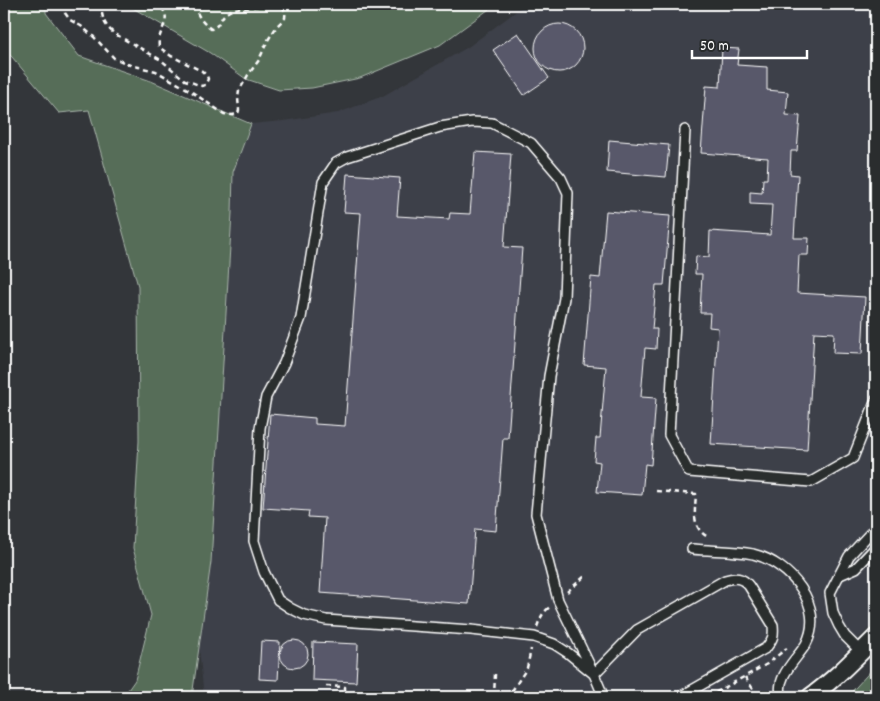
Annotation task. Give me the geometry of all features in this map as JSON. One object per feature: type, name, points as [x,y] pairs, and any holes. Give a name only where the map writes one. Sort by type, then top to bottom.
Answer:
[{"type":"street","points":[[810,697],[845,669],[876,637]]},
{"type":"lane","points":[[594,674],[554,644],[534,637],[471,630],[326,620],[304,615],[278,600],[264,572],[254,541],[260,428],[266,397],[284,362],[301,318],[323,182],[336,164],[347,156],[440,127],[472,122],[492,123],[531,143],[561,178],[568,192],[564,298],[549,376],[536,514],[558,600],[594,674],[602,696]]},
{"type":"lane","points":[[685,130],[670,435],[689,472],[812,482],[853,458],[876,400]]},
{"type":"lane","points":[[861,652],[838,626],[833,613],[830,594],[849,556],[876,527]]},
{"type":"lane","points":[[840,574],[856,568],[876,547]]},
{"type":"lane","points":[[692,549],[754,555],[780,566],[802,591],[811,612],[811,628],[805,644],[780,686],[782,697]]},
{"type":"lane","points":[[594,674],[637,630],[725,580],[739,578],[745,581],[773,625],[772,640],[766,648],[680,697]]},
{"type":"path","points":[[66,4],[65,14],[70,20],[94,37],[114,58],[130,65],[156,71],[190,90],[224,114],[232,115],[238,114],[239,91],[259,60],[277,26],[286,18],[286,11],[278,4]]},
{"type":"path","points":[[100,4],[108,29],[161,60],[185,80],[202,86],[205,85],[208,79],[202,71],[171,56],[159,47],[158,42],[166,18],[165,11],[157,4]]},
{"type":"path","points":[[195,4],[202,22],[211,29],[216,27],[228,12],[240,8],[254,8],[264,4]]},
{"type":"path","points":[[494,697],[495,674]]},
{"type":"path","points":[[745,677],[753,689]]},
{"type":"path","points":[[326,686],[345,687],[345,697]]},
{"type":"shaded area","points":[[526,4],[876,4],[876,621],[824,673],[793,697],[204,697],[199,648],[211,562],[233,172],[251,124],[338,113],[383,96],[468,47]]},
{"type":"green space","points":[[4,4],[46,4],[46,13],[79,56],[151,81],[251,124],[233,172],[211,562],[192,697],[123,697],[135,680],[151,615],[133,548],[139,441],[138,286],[89,110],[59,113],[4,49]]},
{"type":"green space","points":[[126,4],[496,4],[440,45],[360,78],[312,88],[279,90],[246,79],[210,53]]},
{"type":"green space","points":[[876,665],[876,697],[847,697]]},
{"type":"building","points":[[554,24],[564,24],[576,31],[583,43],[583,53],[576,65],[564,72],[554,72],[546,68],[539,61],[535,53],[535,43],[539,35],[546,28]]},
{"type":"building","points":[[518,33],[549,78],[524,95],[493,50]]},
{"type":"building","points":[[722,48],[739,49],[737,65],[767,67],[767,90],[788,92],[786,115],[800,116],[797,151],[791,151],[790,174],[798,175],[794,238],[809,238],[808,255],[799,255],[797,293],[865,297],[862,354],[833,353],[834,333],[814,332],[807,450],[711,444],[718,328],[709,327],[710,313],[700,313],[702,274],[695,274],[696,256],[709,257],[710,231],[770,235],[772,205],[750,204],[750,192],[762,193],[763,179],[767,179],[768,158],[701,153],[706,86],[720,87]]},
{"type":"building","points":[[609,140],[669,145],[666,177],[607,172]]},
{"type":"building","points":[[475,152],[511,154],[504,247],[522,248],[508,438],[503,438],[496,531],[475,529],[469,604],[320,593],[325,518],[308,517],[309,511],[263,508],[270,414],[315,418],[315,424],[345,426],[361,213],[344,212],[347,174],[400,178],[397,216],[449,219],[450,213],[470,214]]},
{"type":"building","points":[[606,211],[670,216],[664,285],[656,285],[652,329],[657,329],[656,349],[645,348],[641,397],[656,398],[651,465],[645,464],[642,495],[597,492],[600,462],[594,461],[596,438],[600,438],[606,367],[584,365],[591,277],[600,278]]},
{"type":"building","points":[[294,640],[304,644],[308,654],[304,664],[294,668],[284,664],[280,654],[284,644]]},
{"type":"building","points":[[261,641],[280,642],[278,680],[259,679]]},
{"type":"building","points":[[313,642],[358,644],[356,682],[312,680]]}]
